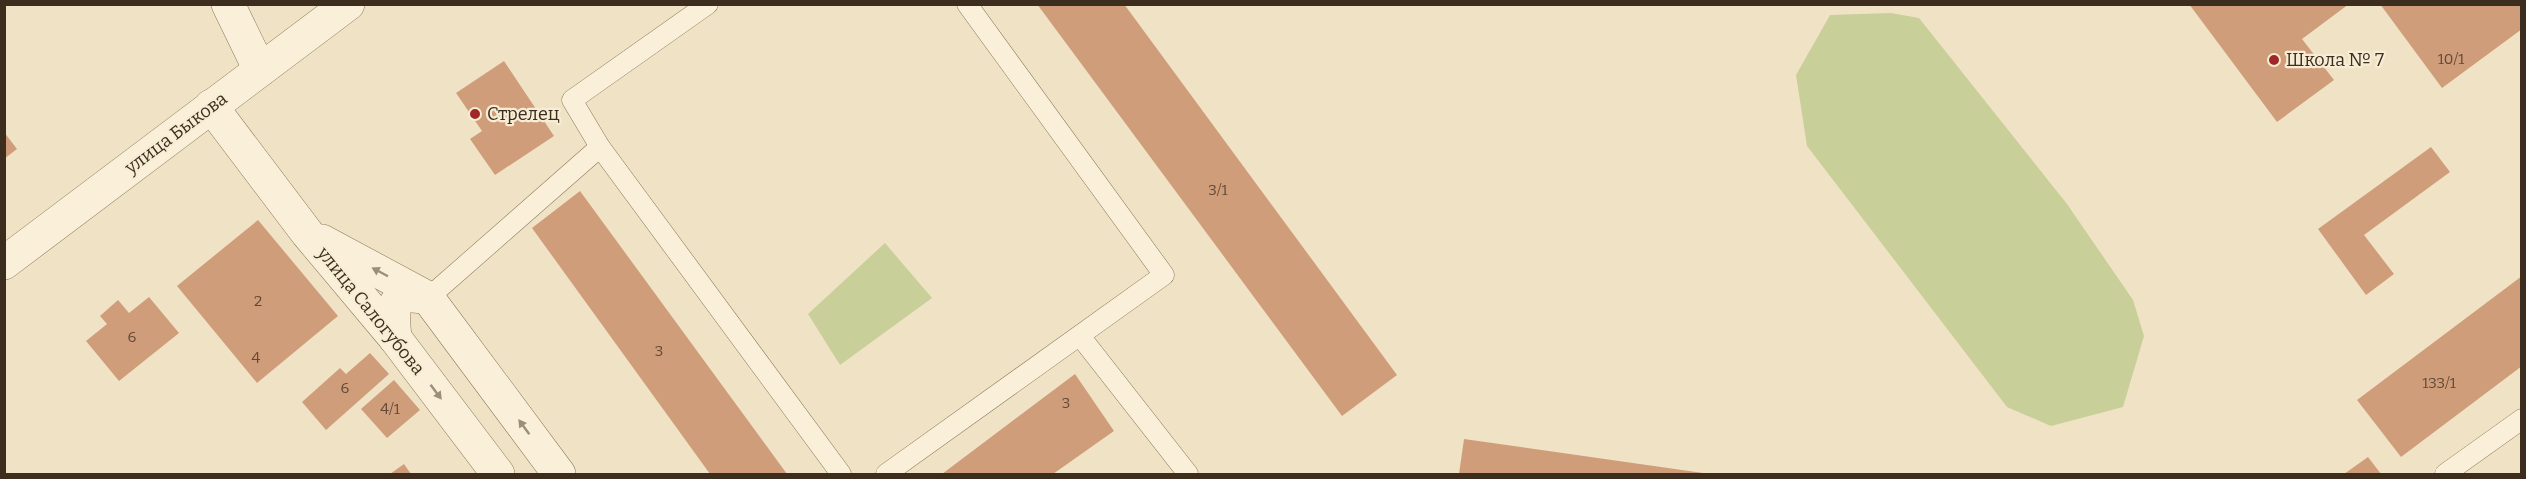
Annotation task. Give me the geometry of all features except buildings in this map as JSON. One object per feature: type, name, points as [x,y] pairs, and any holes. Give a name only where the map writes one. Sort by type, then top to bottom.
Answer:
[{"type":"street","points":[[228,4],[260,70]]},
{"type":"street","name":"улица Быкова","points":[[4,263],[348,4]]},
{"type":"street","points":[[211,106],[306,233]]},
{"type":"street","name":"улица Салогубова","points":[[306,233],[428,298],[559,474]]},
{"type":"street","name":"улица Салогубова","points":[[306,233],[395,338],[498,474]]},
{"type":"street","points":[[395,338],[393,313],[398,300],[409,294],[428,298]]},
{"type":"lane","points":[[708,4],[572,100],[600,147],[841,474]]},
{"type":"lane","points":[[886,474],[1164,275],[967,4]]},
{"type":"lane","points":[[428,298],[600,147]]},
{"type":"lane","points":[[1080,336],[1188,474]]},
{"type":"lane","points":[[2445,474],[2522,419]]},
{"type":"green space","points":[[1891,13],[1919,18],[2067,204],[2133,300],[2144,336],[2123,407],[2051,426],[2007,407],[1807,146],[1796,75],[1830,15]]},
{"type":"green space","points":[[885,243],[932,298],[840,365],[808,314]]},
{"type":"place","name":"Школа № 7","points":[[2274,60]]},
{"type":"place","name":"Стрелец","points":[[475,114]]}]
